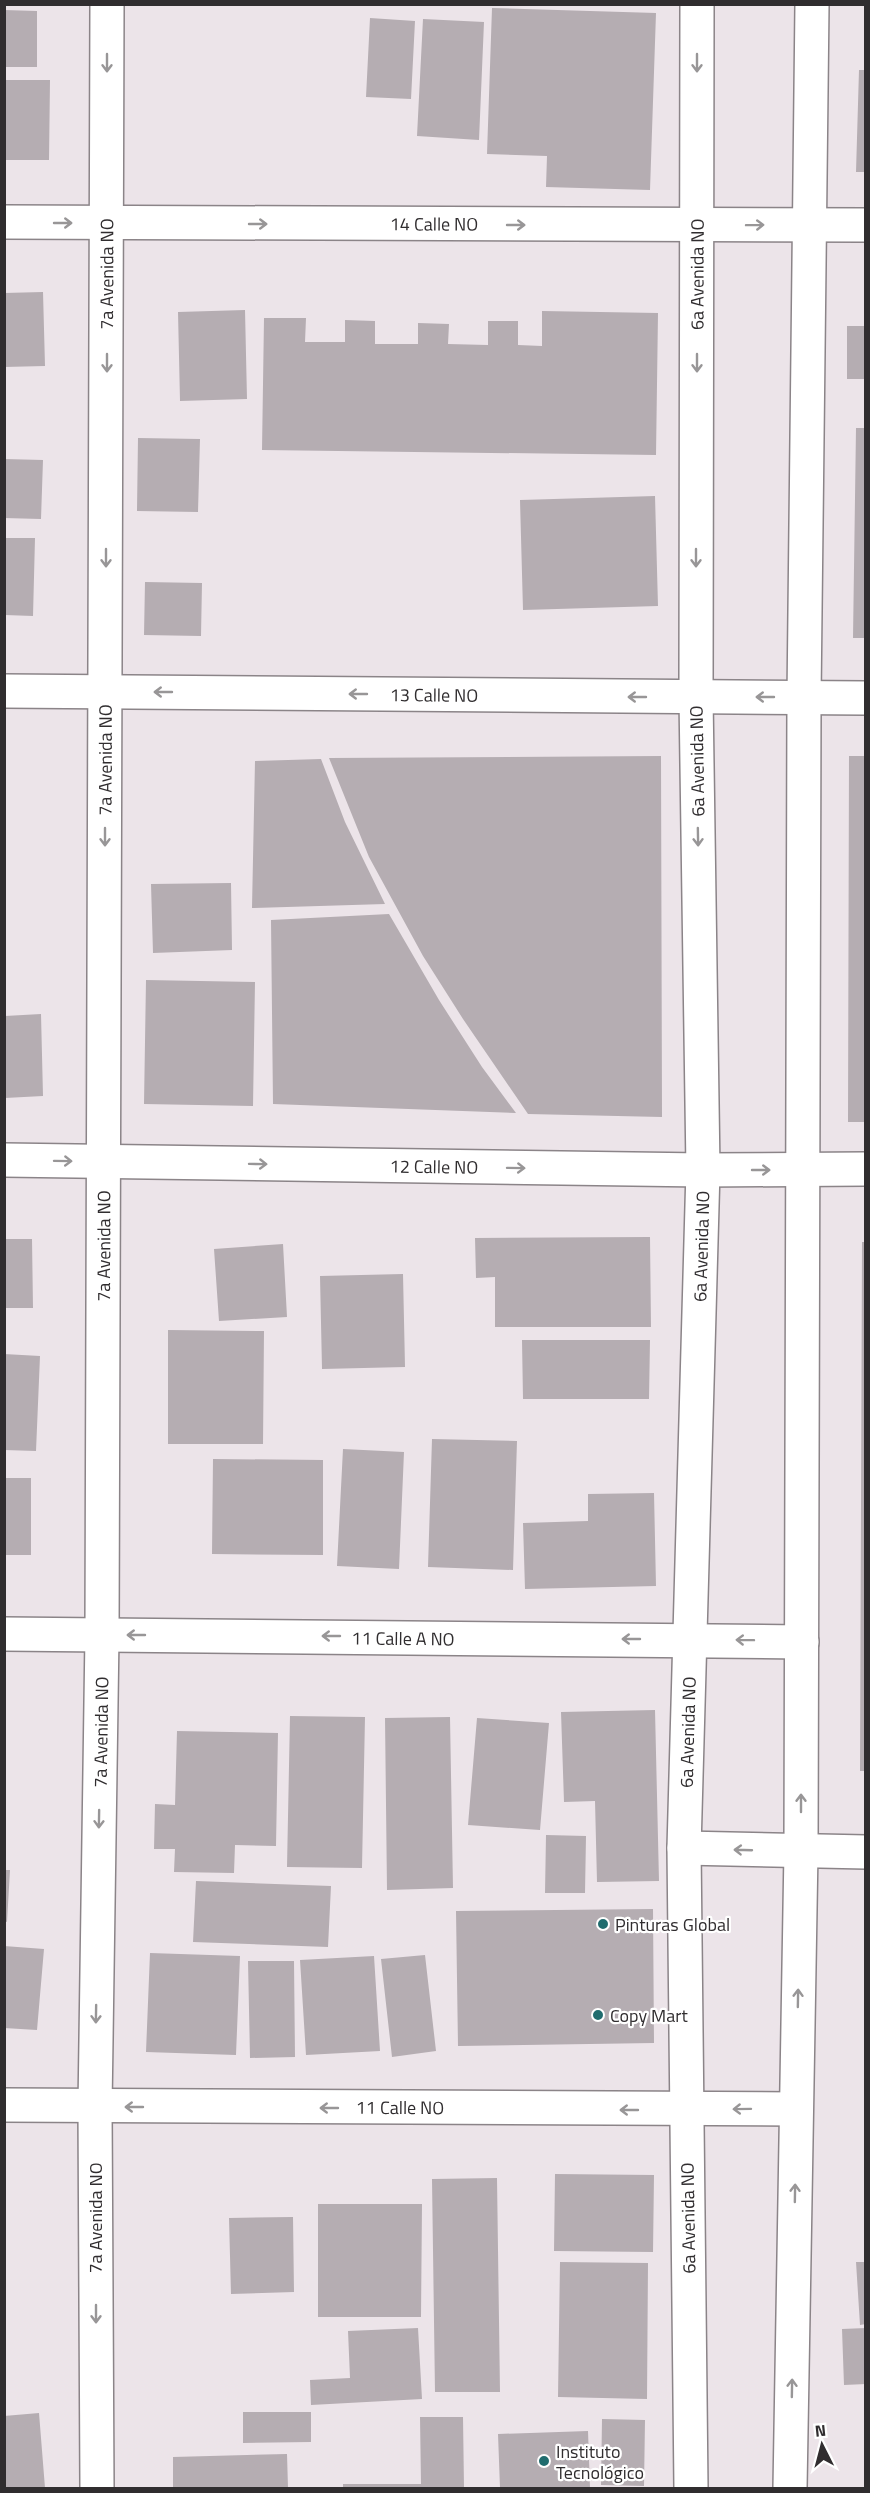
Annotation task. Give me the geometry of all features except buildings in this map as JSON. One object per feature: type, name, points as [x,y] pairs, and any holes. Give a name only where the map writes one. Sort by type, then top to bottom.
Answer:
[{"type":"street","name":"7a Avenida NO","points":[[97,2488],[95,2107],[102,1635],[107,4]]},
{"type":"street","name":"6a Avenida NO","points":[[691,2488],[684,1848],[703,1170],[696,697],[697,4]]},
{"type":"street","points":[[790,2488],[801,1851],[804,698],[812,4]]},
{"type":"street","name":"14 Calle NO","points":[[4,222],[866,225]]},
{"type":"street","name":"13 Calle NO","points":[[4,691],[866,698]]},
{"type":"street","name":"12 Calle NO","points":[[4,1160],[703,1170],[866,1169]]},
{"type":"street","name":"11 Calle A NO","points":[[4,1634],[689,1639],[802,1642]]},
{"type":"street","points":[[684,1848],[866,1852]]},
{"type":"street","name":"11 Calle NO","points":[[4,2105],[796,2109]]},
{"type":"place","name":"Pinturas Global","points":[[603,1924]]},
{"type":"place","name":"Copy Mart","points":[[598,2015]]},
{"type":"place","name":"Instituto Tecnológico","points":[[544,2461]]}]
